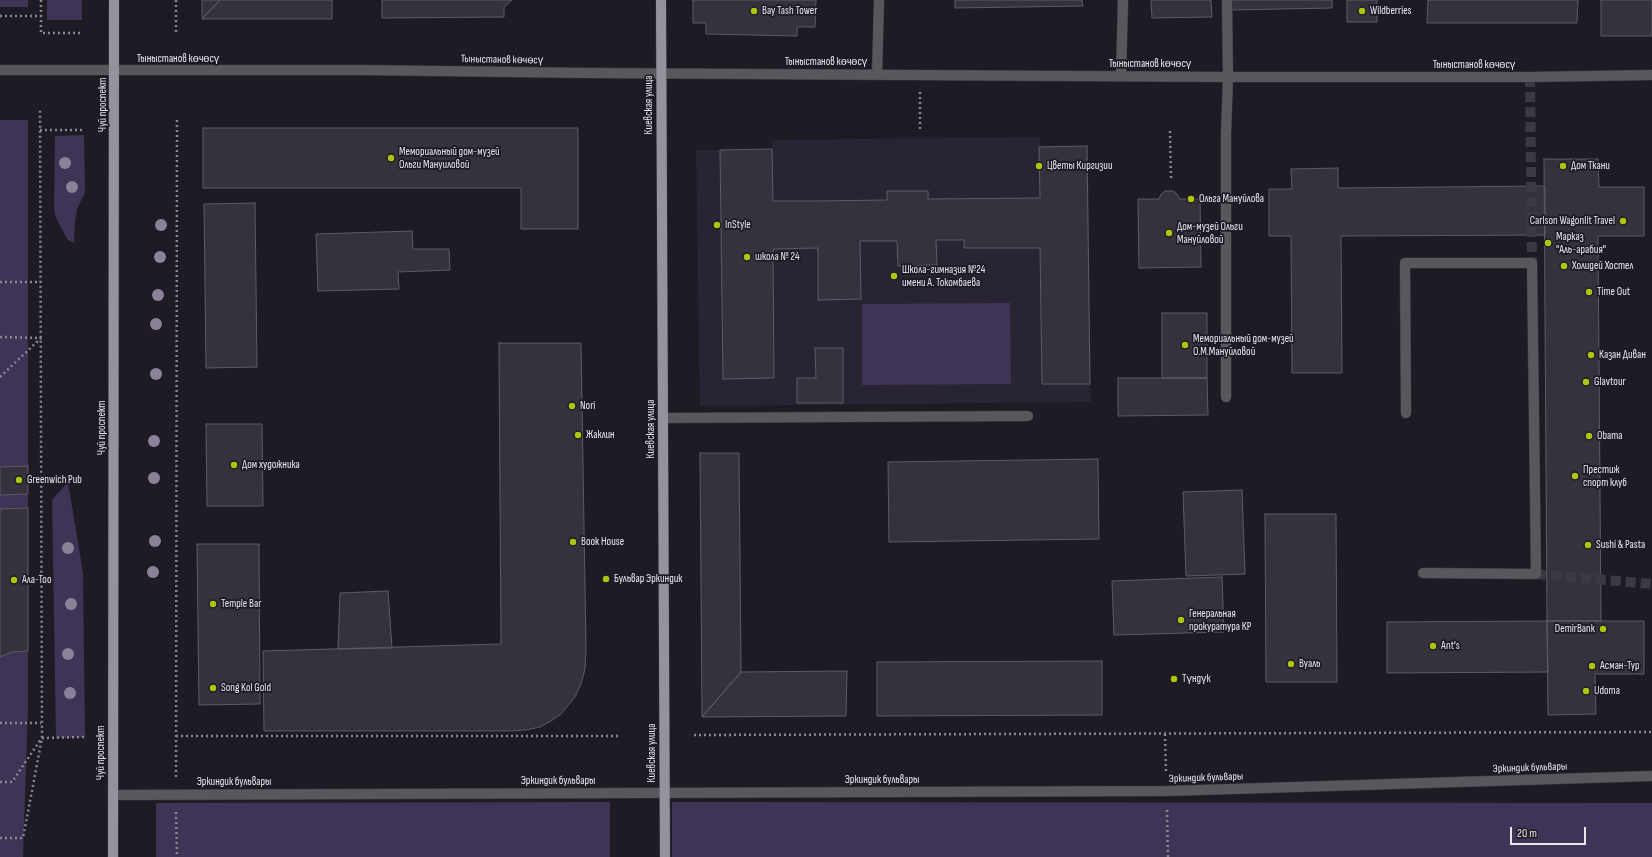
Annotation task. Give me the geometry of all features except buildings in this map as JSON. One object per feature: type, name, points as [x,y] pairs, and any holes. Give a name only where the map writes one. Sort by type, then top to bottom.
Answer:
[{"type":"main road","name":"Чуй проспект","points":[[113,857],[114,0]]},
{"type":"main road","name":"Киевская улица","points":[[660,0],[665,857]]},
{"type":"street","points":[[877,75],[879,0]]},
{"type":"street","points":[[1121,76],[1123,0]]},
{"type":"street","points":[[1226,397],[1227,0]]},
{"type":"street","name":"Тыныстанов көчөсү","points":[[0,70],[360,70],[1228,77],[1530,77],[1652,75]]},
{"type":"street","points":[[1406,413],[1405,263],[1532,263],[1536,574],[1423,573]]},
{"type":"street","points":[[663,418],[1028,416]]},
{"type":"street","name":"Эркиндик бульвары","points":[[113,795],[1167,791],[1652,776]]},
{"type":"path","points":[[41,0],[41,33],[81,33]]},
{"type":"path","points":[[176,0],[176,34]]},
{"type":"path","points":[[0,16],[41,16]]},
{"type":"path","points":[[0,838],[23,838],[42,738],[40,108]]},
{"type":"path","points":[[176,778],[177,118]]},
{"type":"path","points":[[40,130],[84,130]]},
{"type":"path","points":[[1170,131],[1171,178]]},
{"type":"path","points":[[0,282],[41,282]]},
{"type":"path","points":[[0,337],[41,338]]},
{"type":"path","points":[[0,377],[41,338]]},
{"type":"path","points":[[0,723],[42,723]]},
{"type":"path","points":[[694,735],[1652,732]]},
{"type":"path","points":[[176,736],[619,736]]},
{"type":"path","points":[[42,738],[85,737]]},
{"type":"path","points":[[0,782],[12,782],[42,738]]},
{"type":"path","points":[[176,810],[177,857]]},
{"type":"shaded area","points":[[0,0],[28,0],[28,7],[0,7]]},
{"type":"shaded area","points":[[47,0],[82,0],[82,20],[47,20]]},
{"type":"shaded area","points":[[0,120],[28,120],[28,706],[23,857],[0,857]]},
{"type":"shaded area","points":[[84,135],[85,193],[77,209],[74,243],[68,240],[65,235],[56,218],[54,209],[55,136]]},
{"type":"shaded area","name":"Школа-гимназия №24 имени А. Токомбаева","points":[[1040,137],[1040,146],[1088,146],[1091,402],[700,406],[696,150],[772,149],[772,140]]},
{"type":"shaded area","points":[[1010,303],[1011,384],[862,385],[862,304]]},
{"type":"shaded area","points":[[68,482],[83,573],[85,737],[56,738],[52,500]]},
{"type":"shaded area","points":[[610,802],[610,857],[156,857],[156,803]]},
{"type":"shaded area","points":[[672,802],[1652,803],[1652,857],[672,857]]},
{"type":"tunnel","points":[[1530,77],[1532,263]]},
{"type":"tunnel","points":[[1536,574],[1652,584]]},
{"type":"place","name":"Bay Tash Tower","points":[[754,11]]},
{"type":"place","name":"Wildberries","points":[[1362,11]]},
{"type":"place","name":"Мемориальный дом-музей Ольги Мануиловой","points":[[391,158]]},
{"type":"place","name":"Цветы Киргизии","points":[[1039,166]]},
{"type":"place","name":"Дом Ткани","points":[[1563,166]]},
{"type":"place","name":"Ольга Мануйлова","points":[[1191,199]]},
{"type":"place","name":"Carlson Wagonlit Travel","points":[[1623,221]]},
{"type":"place","name":"InStyle","points":[[717,225]]},
{"type":"place","name":"Дом-музей Ольги Мануйловой","points":[[1169,233]]},
{"type":"place","name":"Марказ \"Аль-арабия\"","points":[[1548,243]]},
{"type":"place","name":"школа № 24","points":[[747,257]]},
{"type":"place","name":"Холидей Хостел","points":[[1564,266]]},
{"type":"place","name":"Школа-гимназия №24 имени А. Токомбаева","points":[[894,276]]},
{"type":"place","name":"Time Out","points":[[1589,292]]},
{"type":"place","name":"Мемориальный дом-музей О.М.Мануйловой","points":[[1185,345]]},
{"type":"place","name":"Казан Диван","points":[[1591,355]]},
{"type":"place","name":"Glavtour","points":[[1586,382]]},
{"type":"place","name":"Nori","points":[[572,406]]},
{"type":"place","name":"Жаклин","points":[[578,435]]},
{"type":"place","name":"Obama","points":[[1589,436]]},
{"type":"place","name":"Дом художника","points":[[234,465]]},
{"type":"place","name":"Престиж спорт клуб","points":[[1575,476]]},
{"type":"place","name":"Greenwich Pub","points":[[19,480]]},
{"type":"place","name":"Book House","points":[[573,542]]},
{"type":"place","name":"Sushi & Pasta","points":[[1588,545]]},
{"type":"place","name":"Бульвар Эркиндик","points":[[606,579]]},
{"type":"place","name":"Ала-Тоо","points":[[14,580]]},
{"type":"place","name":"Temple Bar","points":[[213,604]]},
{"type":"place","name":"Генеральная прокуратура КР","points":[[1181,620]]},
{"type":"place","name":"DemirBank","points":[[1603,629]]},
{"type":"place","name":"Ant's","points":[[1433,646]]},
{"type":"place","name":"Вуаль","points":[[1291,664]]},
{"type":"place","name":"Асман-Тур","points":[[1592,666]]},
{"type":"place","name":"Түндүк","points":[[1174,679]]},
{"type":"place","name":"Song Kol Gold","points":[[213,688]]},
{"type":"place","name":"Udoma","points":[[1586,691]]}]
